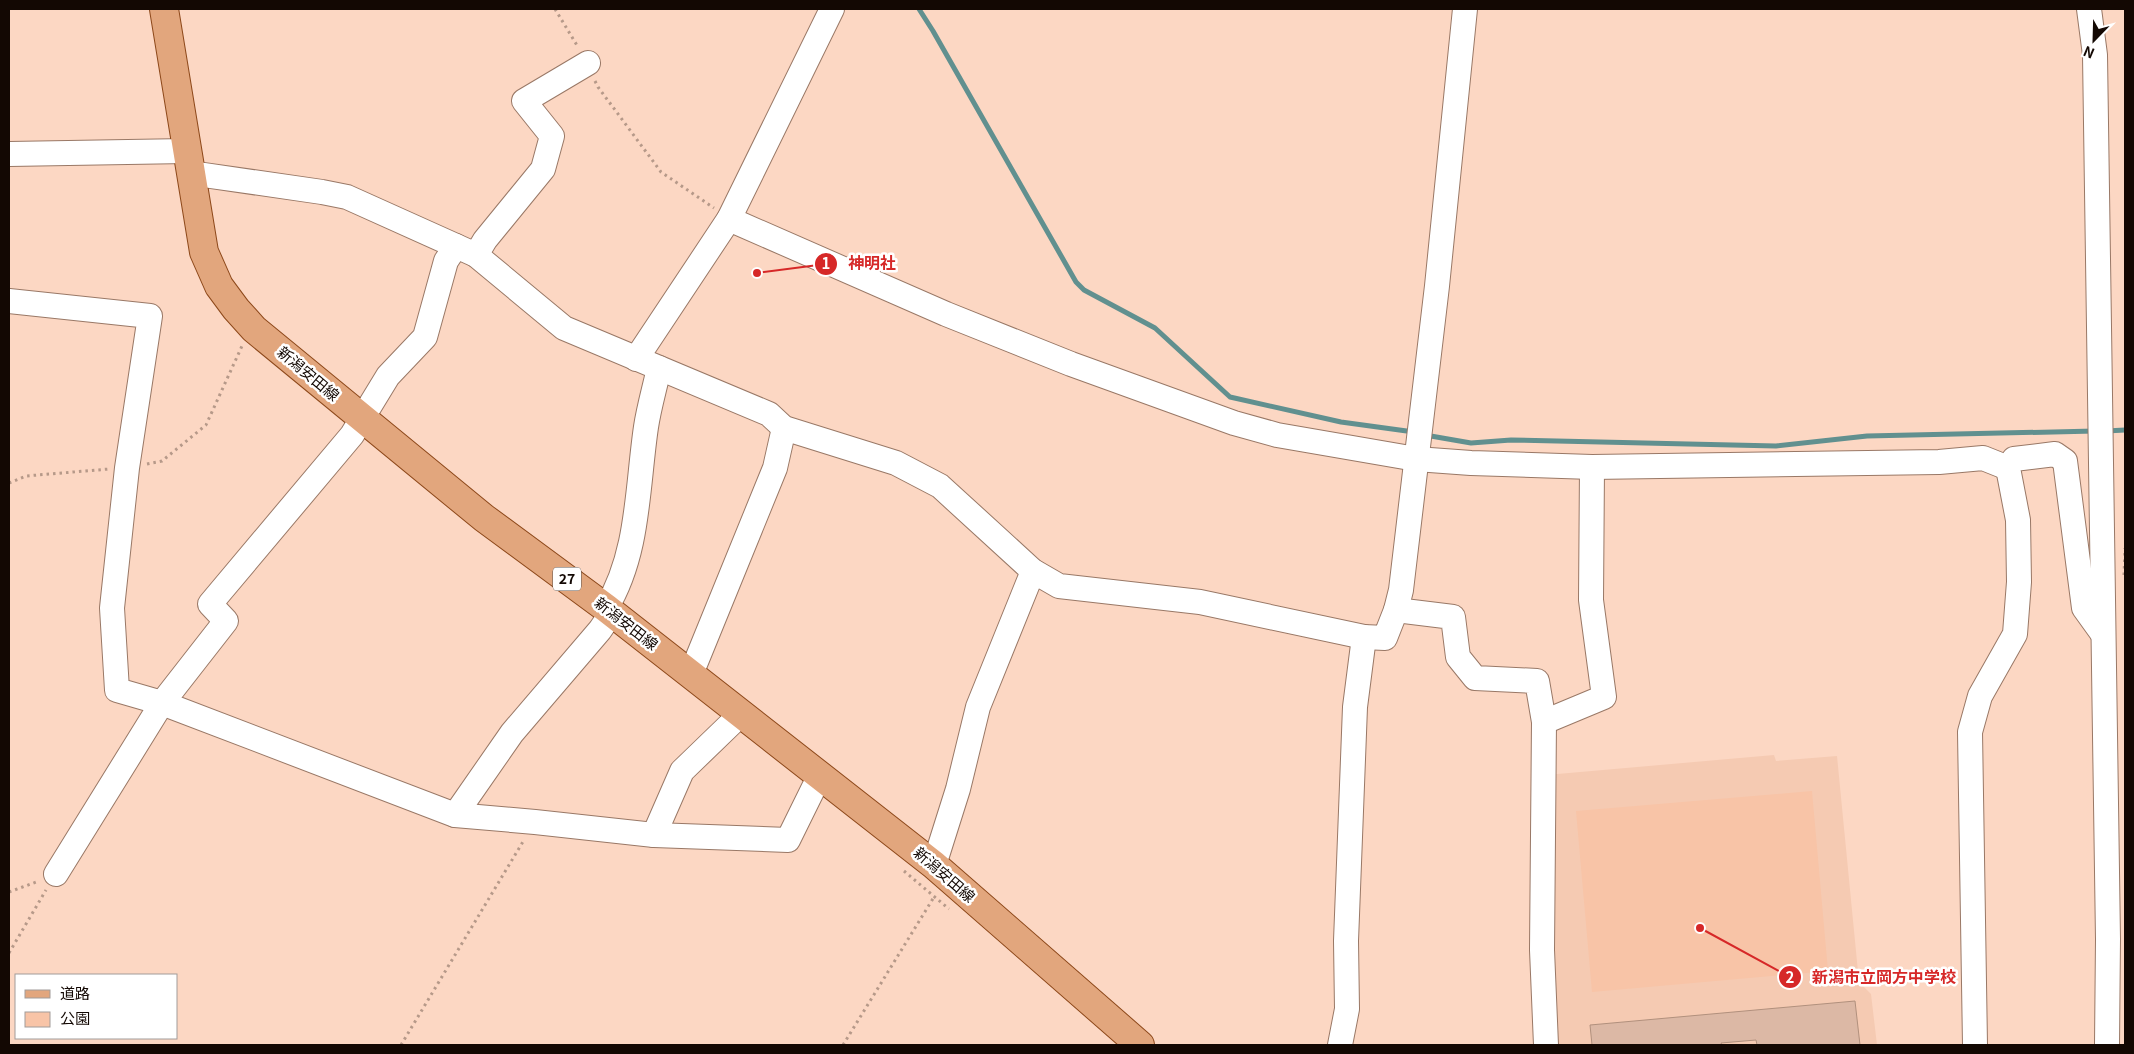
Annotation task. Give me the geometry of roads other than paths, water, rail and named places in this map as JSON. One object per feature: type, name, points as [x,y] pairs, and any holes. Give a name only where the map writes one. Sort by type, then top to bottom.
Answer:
[{"type":"main road","name":"新潟安田線","points":[[164,9],[204,252],[219,286],[236,309],[254,328],[484,518],[691,674],[940,871],[1140,1045]]},
{"type":"street","points":[[636,359],[729,219],[832,9]]},
{"type":"street","points":[[9,154],[189,162],[347,197],[466,250],[564,328],[770,414],[784,428],[896,463],[940,486],[1033,571],[1059,586],[1200,602],[1364,637],[1385,638],[1396,610],[1401,590],[1436,296],[1465,9]]},
{"type":"street","points":[[2089,9],[2095,55],[2108,939],[2104,1041]]},
{"type":"street","points":[[56,874],[162,703],[226,621],[210,604],[352,436],[388,376],[425,337],[446,261],[485,240],[543,170],[552,136],[524,101],[588,63]]},
{"type":"street","points":[[729,219],[964,321],[1071,364],[1234,423],[1277,435],[1416,459],[1471,463],[1592,467],[1939,462],[1983,458],[2008,468]]},
{"type":"street","points":[[9,300],[150,316],[127,468],[112,608],[117,690],[162,703],[455,815],[654,835],[788,840],[820,775]]},
{"type":"street","points":[[455,815],[512,733],[600,630],[609,611],[632,543],[646,426],[659,368]]},
{"type":"street","points":[[691,674],[775,468],[784,428]]},
{"type":"street","points":[[1975,1045],[1970,732],[1980,696],[2015,634],[2019,582],[2018,520],[2008,468],[2014,458],[2055,454],[2065,461],[2084,608],[2102,633]]},
{"type":"street","points":[[1544,722],[1604,697],[1591,600],[1592,467]]},
{"type":"street","points":[[940,871],[978,707],[1033,571]]},
{"type":"street","points":[[1396,610],[1452,617],[1458,657],[1475,678],[1538,681],[1544,722],[1542,950],[1546,1045]]},
{"type":"street","points":[[1340,1045],[1347,1009],[1346,941],[1355,707],[1364,637]]},
{"type":"street","points":[[654,835],[682,772],[742,714]]},
{"type":"waterway","points":[[919,9],[1076,282],[1084,290],[1155,328],[1230,397],[1341,422],[1414,432]]},
{"type":"waterway","points":[[2106,431],[2125,430]]},
{"type":"waterway","points":[[1425,435],[1471,443],[1511,440],[1776,446],[1867,436],[2095,431]]},
{"type":"place","name":"神明社","points":[[757,273]]},
{"type":"place","name":"新潟市立岡方中学校","points":[[1700,928]]}]
